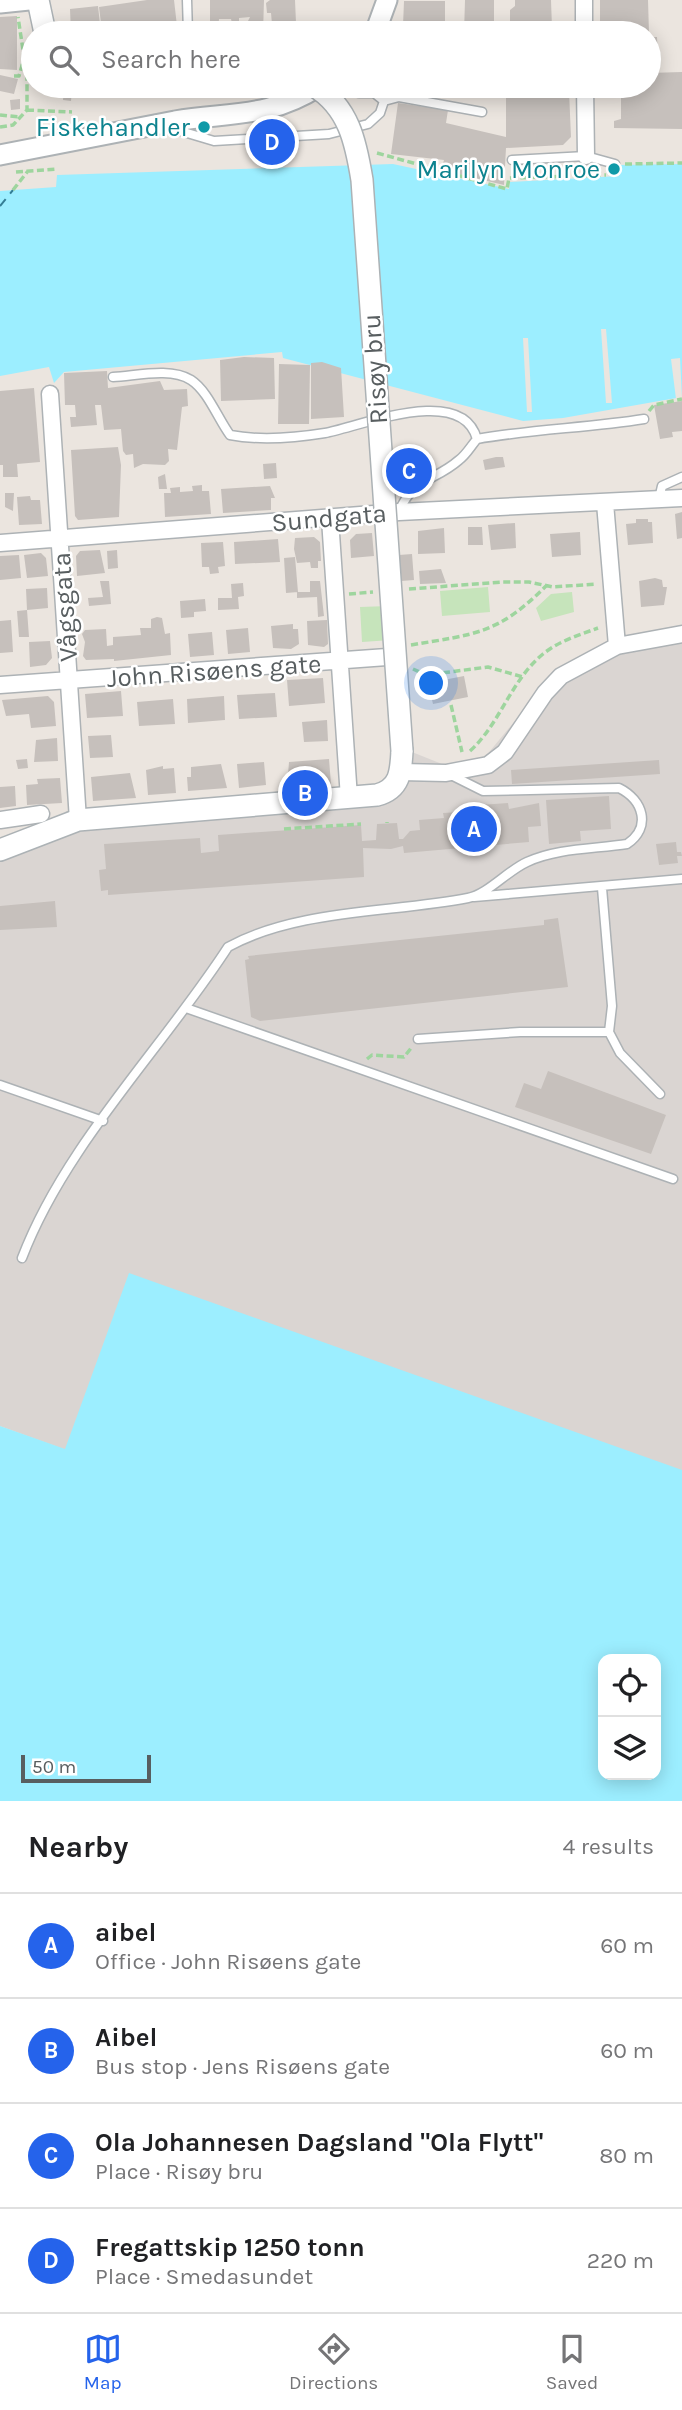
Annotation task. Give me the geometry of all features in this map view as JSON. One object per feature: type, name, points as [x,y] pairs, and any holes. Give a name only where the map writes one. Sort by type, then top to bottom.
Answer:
[{"type":"main road","name":"Risøy bru","points":[[330,98],[350,126],[362,180],[401,762]]},
{"type":"main road","points":[[0,850],[78,820],[384,794],[394,787],[401,762]]},
{"type":"street","points":[[0,3],[29,0]]},
{"type":"street","points":[[380,21],[387,0]]},
{"type":"street","points":[[583,0],[584,21]]},
{"type":"street","points":[[0,155],[161,124],[265,111],[288,105],[299,98]]},
{"type":"street","points":[[585,98],[586,156]]},
{"type":"street","name":"Vågsgata","points":[[50,394],[78,820]]},
{"type":"street","name":"Sundgata","points":[[0,543],[399,512],[682,498]]},
{"type":"street","points":[[606,503],[617,646]]},
{"type":"street","points":[[330,519],[349,798]]},
{"type":"street","points":[[401,762],[446,773],[479,769],[498,759],[544,693],[561,676],[617,646],[682,634]]},
{"type":"street","name":"John Risøens gate","points":[[0,685],[387,657]]},
{"type":"street","points":[[0,820],[41,814]]},
{"type":"lane","points":[[187,0],[188,21]]},
{"type":"lane","points":[[380,98],[384,101]]},
{"type":"lane","points":[[384,101],[396,98]]},
{"type":"lane","points":[[405,98],[482,112]]},
{"type":"lane","points":[[161,124],[189,136],[214,141],[329,134],[368,124],[380,113],[384,101]]},
{"type":"lane","points":[[512,160],[586,156],[615,164]]},
{"type":"lane","points":[[113,377],[166,373],[191,380],[205,396],[230,435],[251,439],[328,432],[349,424],[417,411],[456,416],[468,424],[477,439]]},
{"type":"lane","points":[[399,512],[406,496],[415,485],[460,460],[477,439],[511,433],[592,428],[644,419]]},
{"type":"lane","points":[[659,499],[662,486],[682,477]]},
{"type":"lane","points":[[446,773],[483,791],[619,788],[631,794],[641,812],[643,824],[636,838],[627,844],[536,859],[471,897]]},
{"type":"lane","points":[[22,1258],[36,1222],[50,1198],[228,947],[251,934],[335,917],[471,897],[682,879]]},
{"type":"lane","points":[[601,888],[612,1006],[610,1032],[620,1054],[660,1094]]},
{"type":"lane","points":[[186,1007],[673,1179]]},
{"type":"lane","points":[[418,1039],[520,1032],[610,1032]]},
{"type":"lane","points":[[0,1085],[103,1121]]},
{"type":"path","points":[[19,22],[21,38]]},
{"type":"path","points":[[14,76],[19,76],[21,70]]},
{"type":"path","points":[[0,127],[13,125],[27,110],[27,98]]},
{"type":"path","points":[[27,110],[72,112]]},
{"type":"path","points":[[0,115],[20,117]]},
{"type":"path","points":[[372,153],[507,189],[509,178],[615,174],[615,164],[682,163]]},
{"type":"path","points":[[13,172],[57,169]]},
{"type":"path","points":[[13,190],[28,171]]},
{"type":"path","points":[[644,419],[654,405],[682,399]]},
{"type":"path","points":[[407,589],[502,582],[529,582],[546,586],[612,582]]},
{"type":"path","points":[[387,657],[411,645],[460,637],[504,622],[546,586]]},
{"type":"path","points":[[336,595],[379,591]]},
{"type":"path","points":[[451,705],[460,753],[470,751],[481,742],[523,677],[552,648],[598,628]]},
{"type":"path","points":[[387,657],[426,675],[488,667],[523,677]]},
{"type":"path","points":[[284,830],[361,824]]},
{"type":"path","points":[[358,1068],[372,1055],[404,1057],[418,1039]]},
{"type":"shaded area","points":[[682,629],[682,1472],[66,1450],[0,1426],[0,840],[53,830],[66,811],[365,793],[396,774],[402,748],[462,772],[476,768],[556,671]]},
{"type":"green space","points":[[488,587],[490,612],[442,616],[440,591]]},
{"type":"green space","points":[[572,592],[574,612],[541,621],[536,608],[551,594]]},
{"type":"green space","points":[[389,606],[391,640],[362,642],[360,607]]},
{"type":"water","points":[[393,164],[509,189],[510,182],[619,176],[619,165],[682,164],[682,397],[563,418],[523,421],[283,358],[282,352],[64,372],[54,383],[49,367],[0,376],[0,191],[56,187],[57,175]]},
{"type":"water","points":[[129,1273],[682,1470],[682,1801],[0,1801],[0,1426],[65,1449]]},
{"type":"pier","points":[[601,329],[606,329],[612,403],[606,403]]},
{"type":"pier","points":[[523,338],[528,338],[532,412],[527,412]]},
{"type":"pier","points":[[680,358],[682,398],[676,399],[671,359]]},
{"type":"building","points":[[147,0],[174,0],[176,21],[101,21],[99,7]]},
{"type":"building","points":[[210,0],[264,0],[263,21],[248,21],[250,17],[239,18],[239,21],[210,21]]},
{"type":"building","points":[[270,0],[295,0],[296,21],[272,21],[266,3]]},
{"type":"building","points":[[465,0],[494,0],[494,21],[464,21]]},
{"type":"building","points":[[515,0],[551,0],[552,21],[510,21],[510,10],[515,6]]},
{"type":"building","points":[[600,0],[648,0],[649,21],[600,21]]},
{"type":"building","points":[[404,1],[445,1],[445,21],[403,21]]},
{"type":"building","points":[[98,6],[100,21],[70,21],[70,9]]},
{"type":"building","points":[[17,16],[17,70],[0,69],[0,17]]},
{"type":"building","points":[[682,72],[682,129],[614,128],[614,121],[621,119],[621,98],[661,98],[661,73]]},
{"type":"building","points":[[0,75],[18,79],[14,94],[0,91]]},
{"type":"building","points":[[506,98],[569,98],[571,137],[563,145],[506,148],[504,185],[441,170],[444,160],[391,154],[398,103],[448,110],[446,123],[506,137]]},
{"type":"building","points":[[20,99],[20,109],[11,110],[10,100]]},
{"type":"building","points":[[244,357],[274,358],[275,399],[221,401],[220,360]]},
{"type":"building","points":[[322,362],[341,368],[344,417],[311,419],[311,363]]},
{"type":"building","points":[[279,364],[310,365],[309,424],[278,424]]},
{"type":"building","points":[[107,371],[108,388],[160,381],[164,390],[187,389],[188,406],[182,407],[177,450],[168,449],[169,461],[165,465],[143,464],[134,468],[133,454],[126,455],[123,451],[121,429],[104,430],[101,405],[95,405],[97,425],[71,427],[70,417],[76,417],[75,405],[65,405],[64,373]]},
{"type":"building","points":[[34,388],[40,462],[17,464],[18,477],[3,477],[3,465],[0,465],[0,391]]},
{"type":"building","points":[[682,401],[682,431],[672,432],[673,437],[660,439],[654,405]]},
{"type":"building","points":[[118,447],[121,465],[119,517],[78,520],[75,516],[71,450]]},
{"type":"building","points":[[503,457],[505,467],[485,470],[483,460]]},
{"type":"building","points":[[276,463],[277,478],[264,479],[263,464]]},
{"type":"building","points":[[165,474],[167,489],[159,489],[158,477]]},
{"type":"building","points":[[202,485],[202,491],[209,491],[211,514],[165,517],[164,493],[171,493],[170,488],[180,487],[180,492],[193,491],[192,486]]},
{"type":"building","points":[[270,486],[275,498],[271,498],[271,510],[223,513],[221,489]]},
{"type":"building","points":[[5,493],[14,493],[13,511],[5,507]]},
{"type":"building","points":[[30,496],[31,500],[40,500],[42,524],[19,525],[17,497]]},
{"type":"building","points":[[682,512],[682,538],[677,539],[675,514]]},
{"type":"building","points":[[636,519],[648,519],[648,522],[652,522],[653,543],[628,545],[626,524],[636,523]]},
{"type":"building","points":[[515,523],[516,548],[491,550],[488,525]]},
{"type":"building","points":[[468,527],[482,527],[483,545],[468,545]]},
{"type":"building","points":[[444,528],[445,553],[418,554],[418,531]]},
{"type":"building","points":[[580,532],[581,555],[552,557],[550,534]]},
{"type":"building","points":[[372,533],[374,556],[351,558],[350,540],[356,534]]},
{"type":"building","points":[[314,537],[320,542],[321,561],[318,561],[318,568],[311,568],[310,562],[297,563],[294,549],[295,538]]},
{"type":"building","points":[[278,539],[280,562],[235,564],[234,542]]},
{"type":"building","points":[[223,542],[225,566],[218,567],[219,573],[210,574],[209,567],[202,567],[201,543]]},
{"type":"building","points":[[100,550],[105,573],[77,576],[76,556],[80,551]]},
{"type":"building","points":[[117,550],[118,568],[108,569],[107,551]]},
{"type":"building","points":[[41,553],[46,558],[48,576],[27,578],[24,555]]},
{"type":"building","points":[[412,554],[414,580],[401,581],[399,555]]},
{"type":"building","points":[[19,555],[21,578],[0,580],[0,556]]},
{"type":"building","points":[[295,557],[298,592],[286,593],[284,558]]},
{"type":"building","points":[[441,569],[446,583],[420,584],[419,571]]},
{"type":"building","points":[[655,578],[662,580],[663,587],[667,587],[664,605],[641,607],[639,581]]},
{"type":"building","points":[[100,581],[109,581],[111,604],[89,606],[88,598],[103,597]]},
{"type":"building","points":[[310,581],[320,581],[324,616],[318,617],[317,597],[297,598],[297,592],[310,592]]},
{"type":"building","points":[[243,583],[244,596],[238,597],[239,609],[218,610],[218,598],[232,598],[231,584]]},
{"type":"building","points":[[47,588],[48,608],[27,610],[26,589]]},
{"type":"building","points":[[205,599],[206,611],[194,612],[194,617],[181,618],[180,601]]},
{"type":"building","points":[[27,610],[29,637],[19,637],[17,611]]},
{"type":"building","points":[[162,618],[165,634],[170,633],[171,655],[114,661],[86,660],[83,656],[85,642],[82,634],[85,630],[106,629],[107,646],[113,645],[113,637],[141,635],[140,628],[151,628],[151,619]]},
{"type":"building","points":[[11,620],[13,652],[0,653],[0,621]]},
{"type":"building","points":[[327,620],[328,644],[324,647],[308,645],[307,621]]},
{"type":"building","points":[[293,624],[293,629],[298,629],[299,644],[291,649],[273,648],[271,626]]},
{"type":"building","points":[[248,628],[250,652],[228,654],[226,630]]},
{"type":"building","points":[[212,632],[214,655],[190,657],[188,634]]},
{"type":"building","points":[[50,641],[52,658],[46,665],[30,667],[29,642]]},
{"type":"building","points":[[464,676],[468,697],[433,704],[428,683]]},
{"type":"building","points":[[323,678],[325,703],[289,706],[287,680]]},
{"type":"building","points":[[121,691],[123,716],[87,718],[85,694]]},
{"type":"building","points":[[275,693],[277,717],[239,719],[237,695]]},
{"type":"building","points":[[48,696],[54,702],[56,726],[31,728],[29,714],[6,716],[2,700]]},
{"type":"building","points":[[224,696],[225,720],[188,723],[187,699]]},
{"type":"building","points":[[173,699],[175,724],[139,726],[137,702]]},
{"type":"building","points":[[327,720],[328,741],[304,742],[302,722]]},
{"type":"building","points":[[111,735],[113,757],[90,758],[88,736]]},
{"type":"building","points":[[57,738],[58,761],[34,762],[36,740]]},
{"type":"building","points":[[27,759],[28,768],[18,769],[16,760]]},
{"type":"building","points":[[329,759],[331,784],[287,787],[289,762]]},
{"type":"building","points":[[659,760],[660,774],[512,784],[511,770]]},
{"type":"building","points":[[264,762],[266,785],[239,788],[237,764]]},
{"type":"building","points":[[221,764],[227,788],[188,791],[187,777],[191,777],[191,767]]},
{"type":"building","points":[[163,766],[163,769],[174,768],[176,793],[148,795],[146,770]]},
{"type":"building","points":[[130,773],[136,798],[93,801],[91,777]]},
{"type":"building","points":[[60,778],[62,803],[27,805],[26,785],[38,784],[37,779]]},
{"type":"building","points":[[15,786],[16,806],[0,808],[0,787]]},
{"type":"building","points":[[609,796],[611,829],[580,831],[581,841],[549,844],[546,800]]},
{"type":"building","points":[[508,803],[509,809],[539,803],[541,826],[528,827],[529,842],[404,853],[403,846],[391,849],[363,848],[364,877],[108,895],[108,890],[101,891],[99,870],[106,869],[104,844],[200,838],[201,853],[219,851],[218,835],[361,825],[362,841],[376,840],[377,824],[397,823],[399,839],[403,839],[410,831],[420,830],[419,820],[444,818],[443,813],[480,811],[480,805]]},
{"type":"building","points":[[676,842],[677,852],[681,852],[682,856],[677,856],[678,863],[659,865],[656,844]]},
{"type":"building","points":[[55,901],[57,927],[0,930],[0,906]]},
{"type":"building","points":[[558,918],[568,987],[260,1021],[251,1017],[245,960],[249,959],[248,956],[544,925],[544,920]]},
{"type":"building","points":[[548,1071],[666,1115],[651,1154],[515,1107],[524,1083],[541,1089]]},
{"type":"ferry route","points":[[0,206],[13,190]]},
{"type":"place","name":"Fiskehandler","points":[[204,127]]},
{"type":"place","name":"Fregattskip 1250 tonn","points":[[272,142]]},
{"type":"place","name":"Marilyn Monroe","points":[[614,169]]},
{"type":"place","name":"Ola Johannesen Dagsland \"Ola Flytt\"","points":[[409,471]]},
{"type":"place","name":"Aibel","points":[[305,793]]},
{"type":"place","name":"aibel","points":[[474,829]]}]
